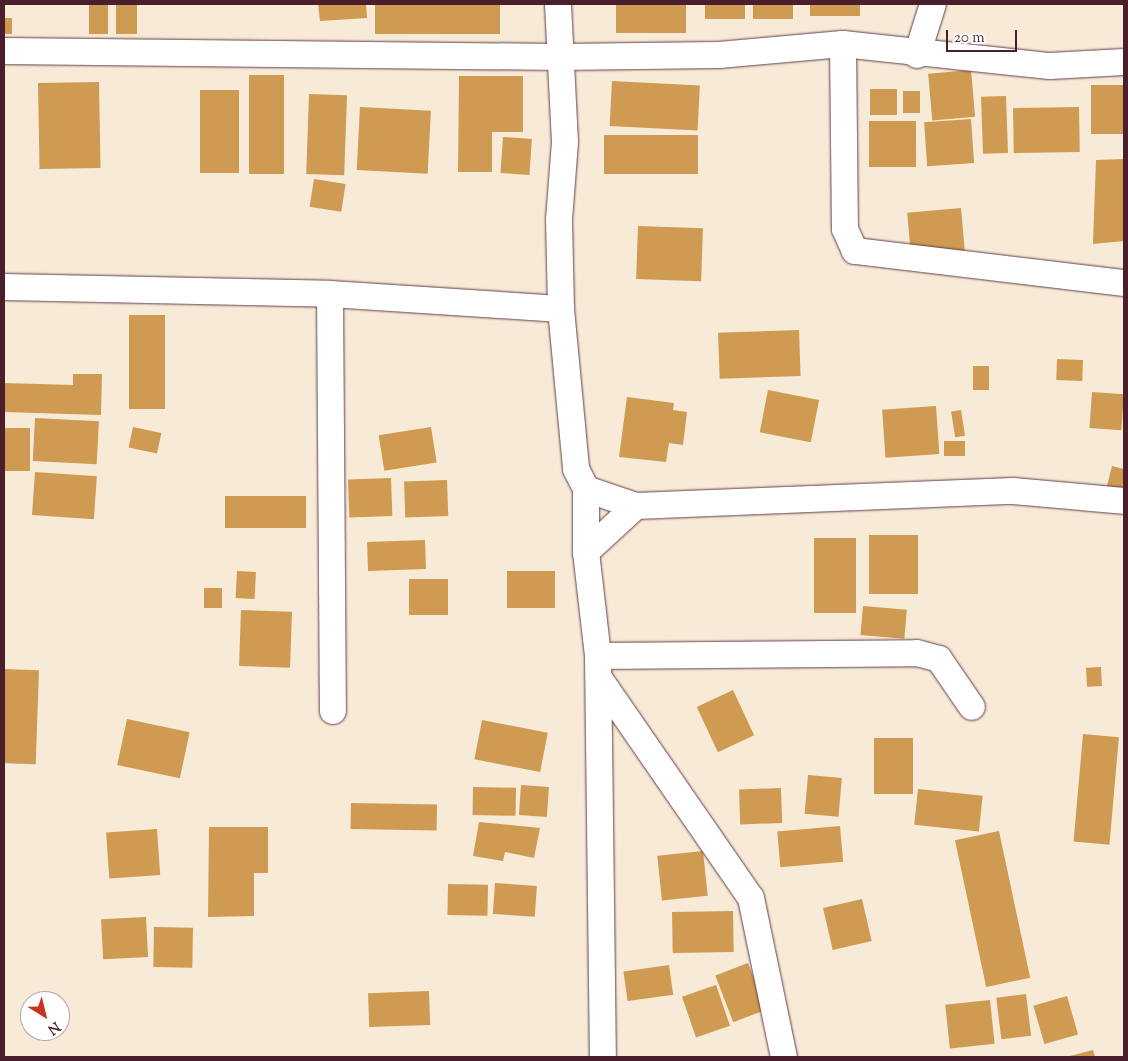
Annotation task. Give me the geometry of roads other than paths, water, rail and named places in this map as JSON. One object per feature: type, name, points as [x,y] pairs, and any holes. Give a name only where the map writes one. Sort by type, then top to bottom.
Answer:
[{"type":"street","points":[[558,4],[565,142],[559,220],[561,310],[576,469],[586,489],[586,552],[599,667],[603,1057]]},
{"type":"street","points":[[916,54],[933,4]]},
{"type":"street","points":[[843,44],[845,229],[856,251],[1124,283]]},
{"type":"street","points":[[4,51],[560,57],[719,55],[843,44],[916,54],[1050,66],[1124,62]]},
{"type":"street","points":[[4,287],[330,294],[561,310]]},
{"type":"street","points":[[330,294],[333,711]]},
{"type":"street","points":[[586,489],[636,506],[1013,491],[1124,501]]},
{"type":"street","points":[[586,552],[636,506]]},
{"type":"street","points":[[599,667],[917,653],[940,659],[972,707]]},
{"type":"street","points":[[599,667],[751,898],[784,1057]]}]
